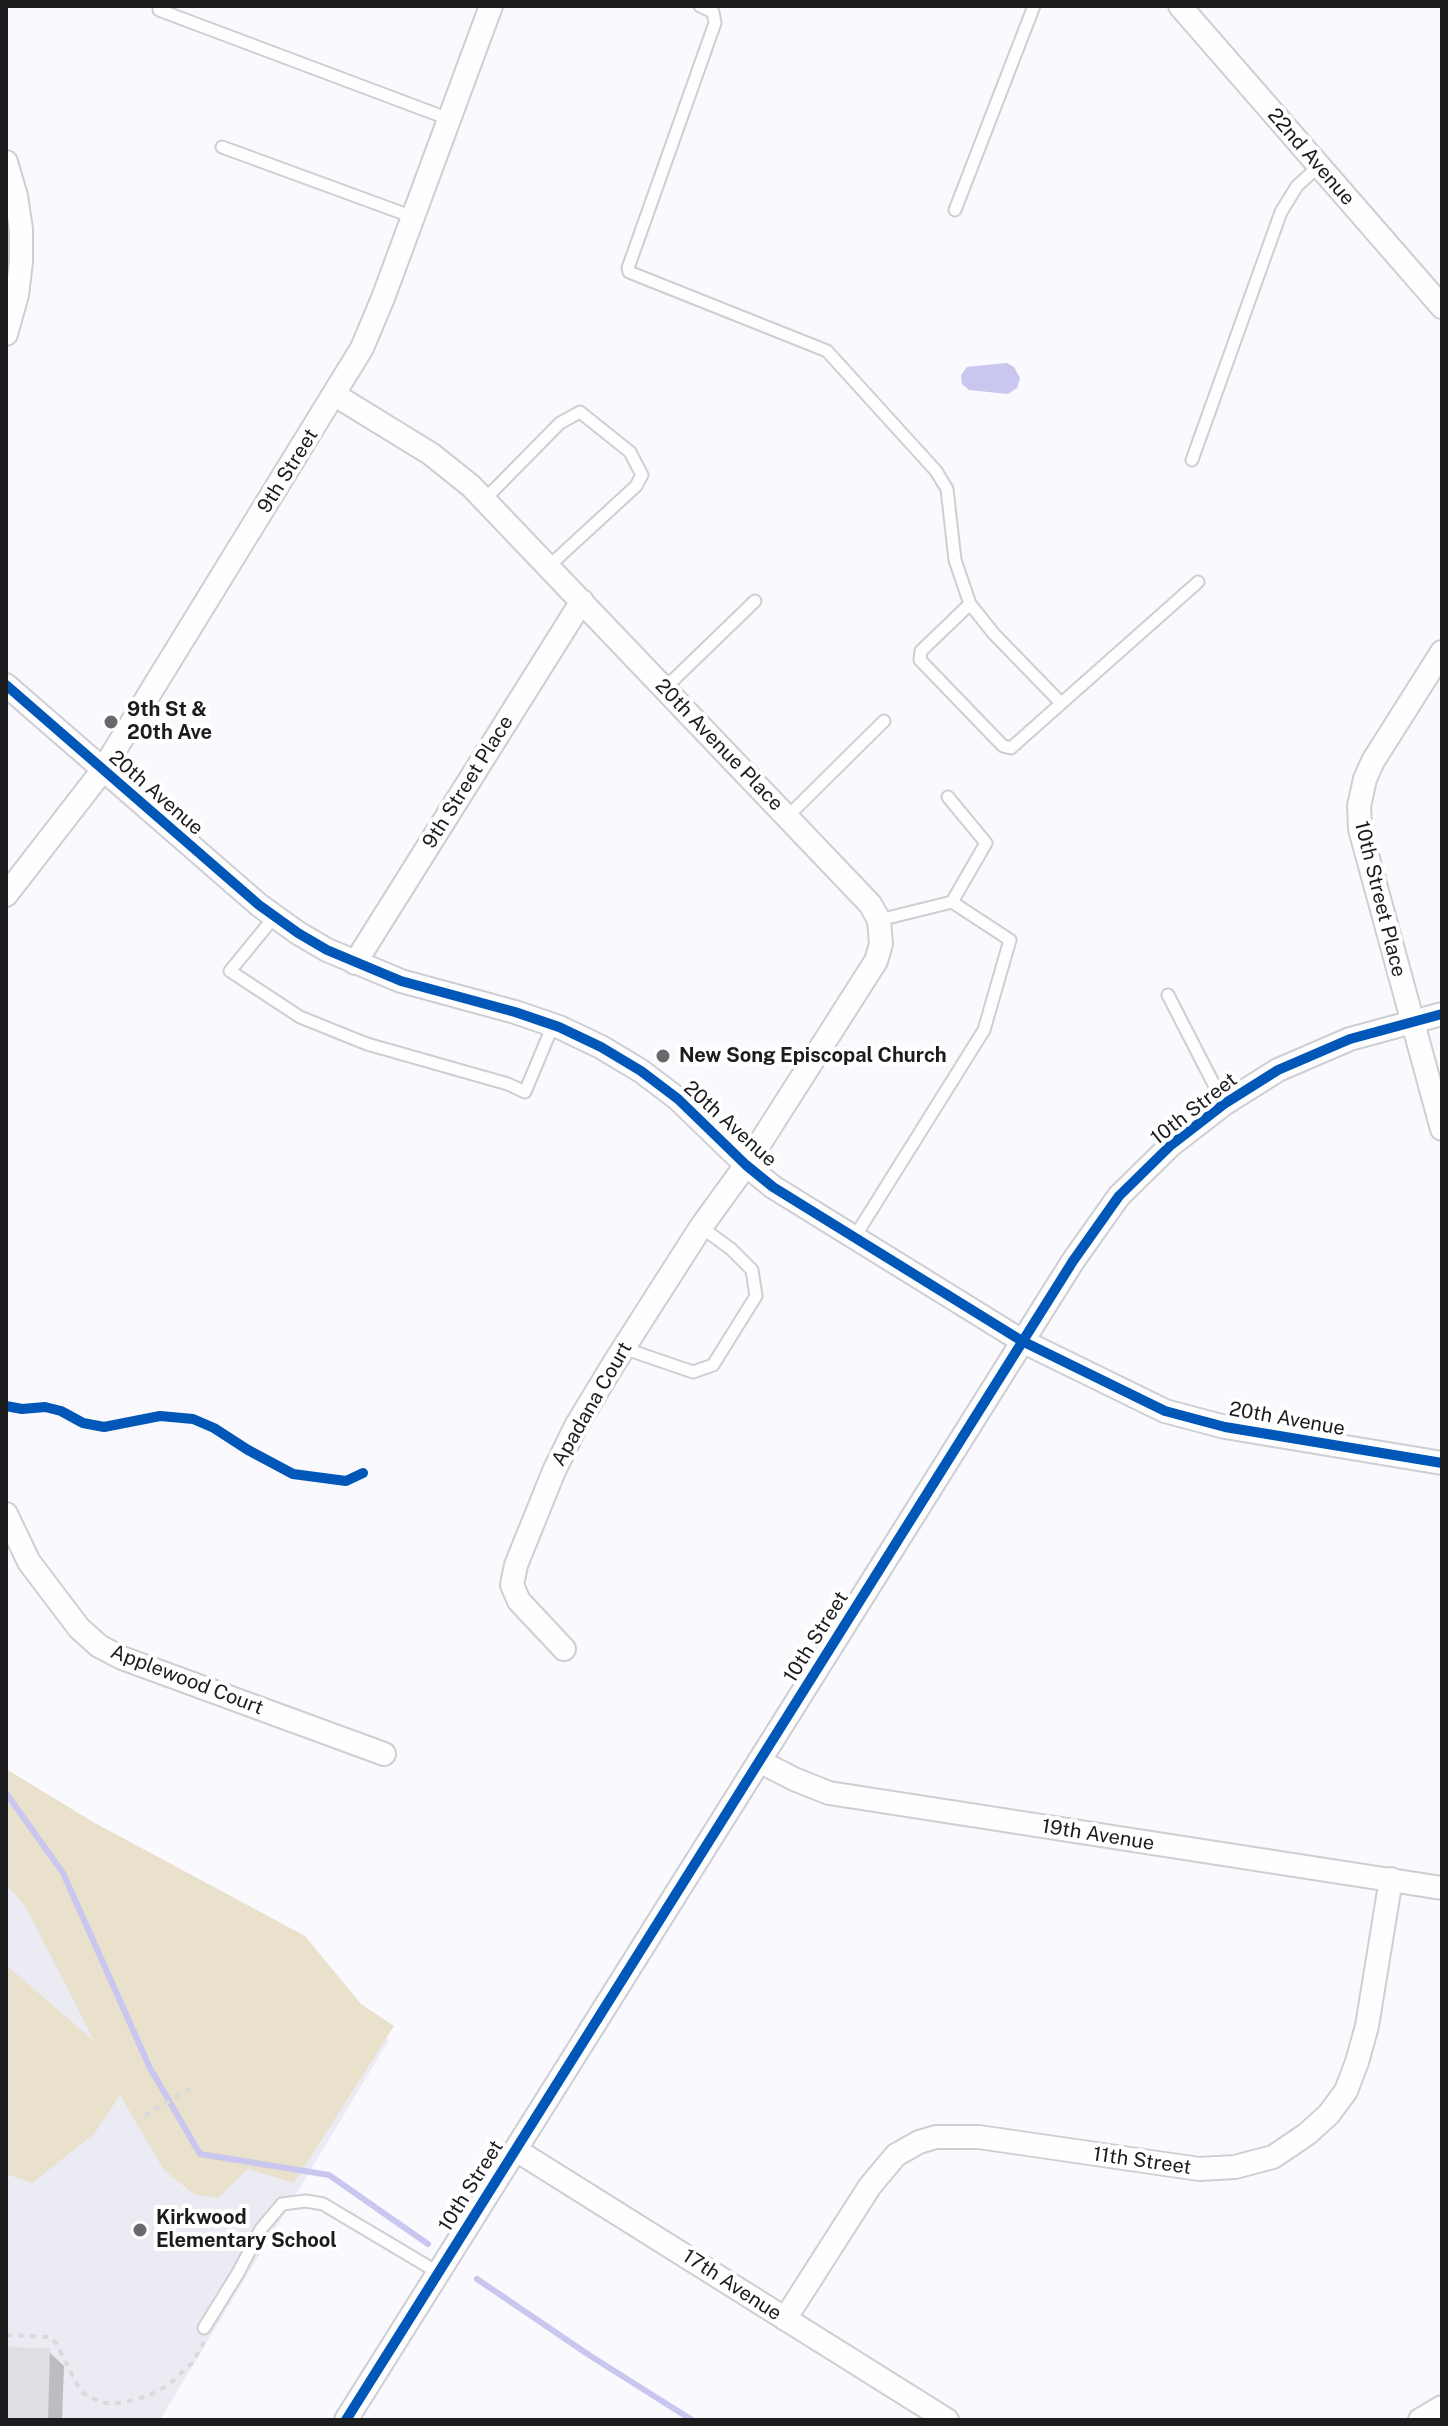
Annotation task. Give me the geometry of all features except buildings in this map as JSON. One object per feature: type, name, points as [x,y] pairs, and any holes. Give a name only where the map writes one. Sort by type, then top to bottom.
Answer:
[{"type":"street","name":"9th Street","points":[[6,895],[102,771],[362,348],[491,6]]},
{"type":"street","name":"22nd Avenue","points":[[1188,9],[1442,307]]},
{"type":"street","points":[[6,162],[18,207],[21,262],[17,295],[6,334]]},
{"type":"street","name":"20th Avenue Place","points":[[335,395],[431,454],[484,500],[870,904],[879,920]]},
{"type":"street","name":"9th Street Place","points":[[355,963],[582,601]]},
{"type":"street","name":"10th Street Place","points":[[1442,652],[1373,761],[1359,806],[1360,829],[1442,1129]]},
{"type":"street","name":"20th Avenue","points":[[6,685],[102,771],[275,916],[327,950],[401,981],[553,1025],[601,1047],[641,1071],[678,1099],[746,1165],[793,1201],[1022,1341],[1165,1411],[1225,1427],[1442,1463]]},
{"type":"street","points":[[746,1165],[876,961],[881,944],[879,920]]},
{"type":"street","name":"10th Street","points":[[346,2420],[1022,1341],[1119,1196],[1171,1145],[1224,1104],[1293,1064],[1350,1039],[1442,1014]]},
{"type":"street","name":"Apadana Court","points":[[564,1649],[519,1601],[512,1585],[516,1565],[576,1426],[701,1227],[746,1165]]},
{"type":"street","name":"Applewood Court","points":[[6,1514],[29,1562],[79,1628],[99,1646],[122,1658],[384,1754]]},
{"type":"street","name":"19th Avenue","points":[[759,1761],[829,1793],[1442,1888]]},
{"type":"street","name":"11th Street","points":[[785,2319],[870,2186],[896,2155],[919,2142],[936,2137],[979,2137],[1199,2169],[1235,2167],[1273,2157],[1307,2134],[1329,2114],[1346,2091],[1357,2062],[1367,2026],[1391,1879]]},
{"type":"street","name":"17th Avenue","points":[[516,2150],[947,2420]]},
{"type":"street","points":[[1420,2420],[1442,2407]]},
{"type":"lane","points":[[700,6],[713,12],[715,23],[629,272],[817,345],[837,361],[942,480],[949,498],[957,570],[970,604],[994,634],[1061,703]]},
{"type":"lane","points":[[955,210],[1034,6]]},
{"type":"lane","points":[[159,10],[449,119]]},
{"type":"lane","points":[[222,147],[413,217]]},
{"type":"lane","points":[[1192,460],[1281,212],[1297,186],[1319,166]]},
{"type":"lane","points":[[484,500],[560,423],[580,412],[630,452],[642,475],[636,486],[549,566]]},
{"type":"lane","points":[[970,604],[921,651],[920,660],[1007,748],[1011,748],[1198,582]]},
{"type":"lane","points":[[665,688],[755,601]]},
{"type":"lane","points":[[787,817],[884,721]]},
{"type":"lane","points":[[879,920],[952,902],[986,843],[948,797]]},
{"type":"lane","points":[[854,1239],[984,1030],[1010,940],[952,902]]},
{"type":"lane","points":[[275,916],[230,971],[300,1017],[367,1044],[508,1084],[525,1092],[553,1025]]},
{"type":"lane","points":[[1168,995],[1224,1104]]},
{"type":"lane","points":[[623,1348],[693,1372],[713,1365],[756,1296],[752,1270],[731,1249],[701,1227]]},
{"type":"lane","points":[[204,2328],[261,2229],[282,2204],[306,2201],[323,2204],[439,2273]]},
{"type":"path","points":[[144,2116],[193,2087]]},
{"type":"path","points":[[6,2335],[49,2337],[56,2343],[81,2392],[103,2403],[123,2403],[148,2396],[179,2377],[192,2363],[204,2341],[204,2328]]},
{"type":"shaded area","points":[[6,1769],[93,1822],[305,1936],[361,2004],[394,2026],[294,2183],[248,2169],[218,2198],[194,2194],[164,2170],[120,2095],[94,2134],[32,2183],[6,2174],[6,1965],[94,2041],[26,1907],[6,1884]]},
{"type":"shaded area","name":"Kirkwood Elementary School","points":[[6,1782],[389,2040],[160,2420],[6,2420]]},
{"type":"water","points":[[1007,363],[1014,367],[1020,378],[1017,388],[1008,394],[969,390],[962,384],[961,375],[967,367]]},
{"type":"waterway","points":[[6,1793],[63,1873],[150,2068],[200,2154],[329,2175],[428,2244]]},
{"type":"waterway","points":[[477,2279],[692,2420]]},
{"type":"cycle path","points":[[6,685],[259,905],[298,933],[327,950],[401,981],[515,1012],[559,1027],[601,1047],[641,1071],[678,1099],[773,1187],[1022,1341],[1165,1411],[1225,1427],[1442,1463]]},
{"type":"cycle path","points":[[346,2420],[1073,1261],[1119,1196],[1171,1145],[1224,1104],[1278,1070],[1350,1039],[1442,1014]]},
{"type":"cycle path","points":[[6,1406],[22,1409],[45,1407],[61,1411],[83,1423],[104,1427],[160,1416],[193,1419],[293,1474],[346,1481],[363,1473]]},
{"type":"place","name":"9th St & 20th Ave","points":[[111,722]]},
{"type":"place","name":"New Song Episcopal Church","points":[[663,1056]]},
{"type":"place","name":"Kirkwood Elementary School","points":[[140,2230]]}]
